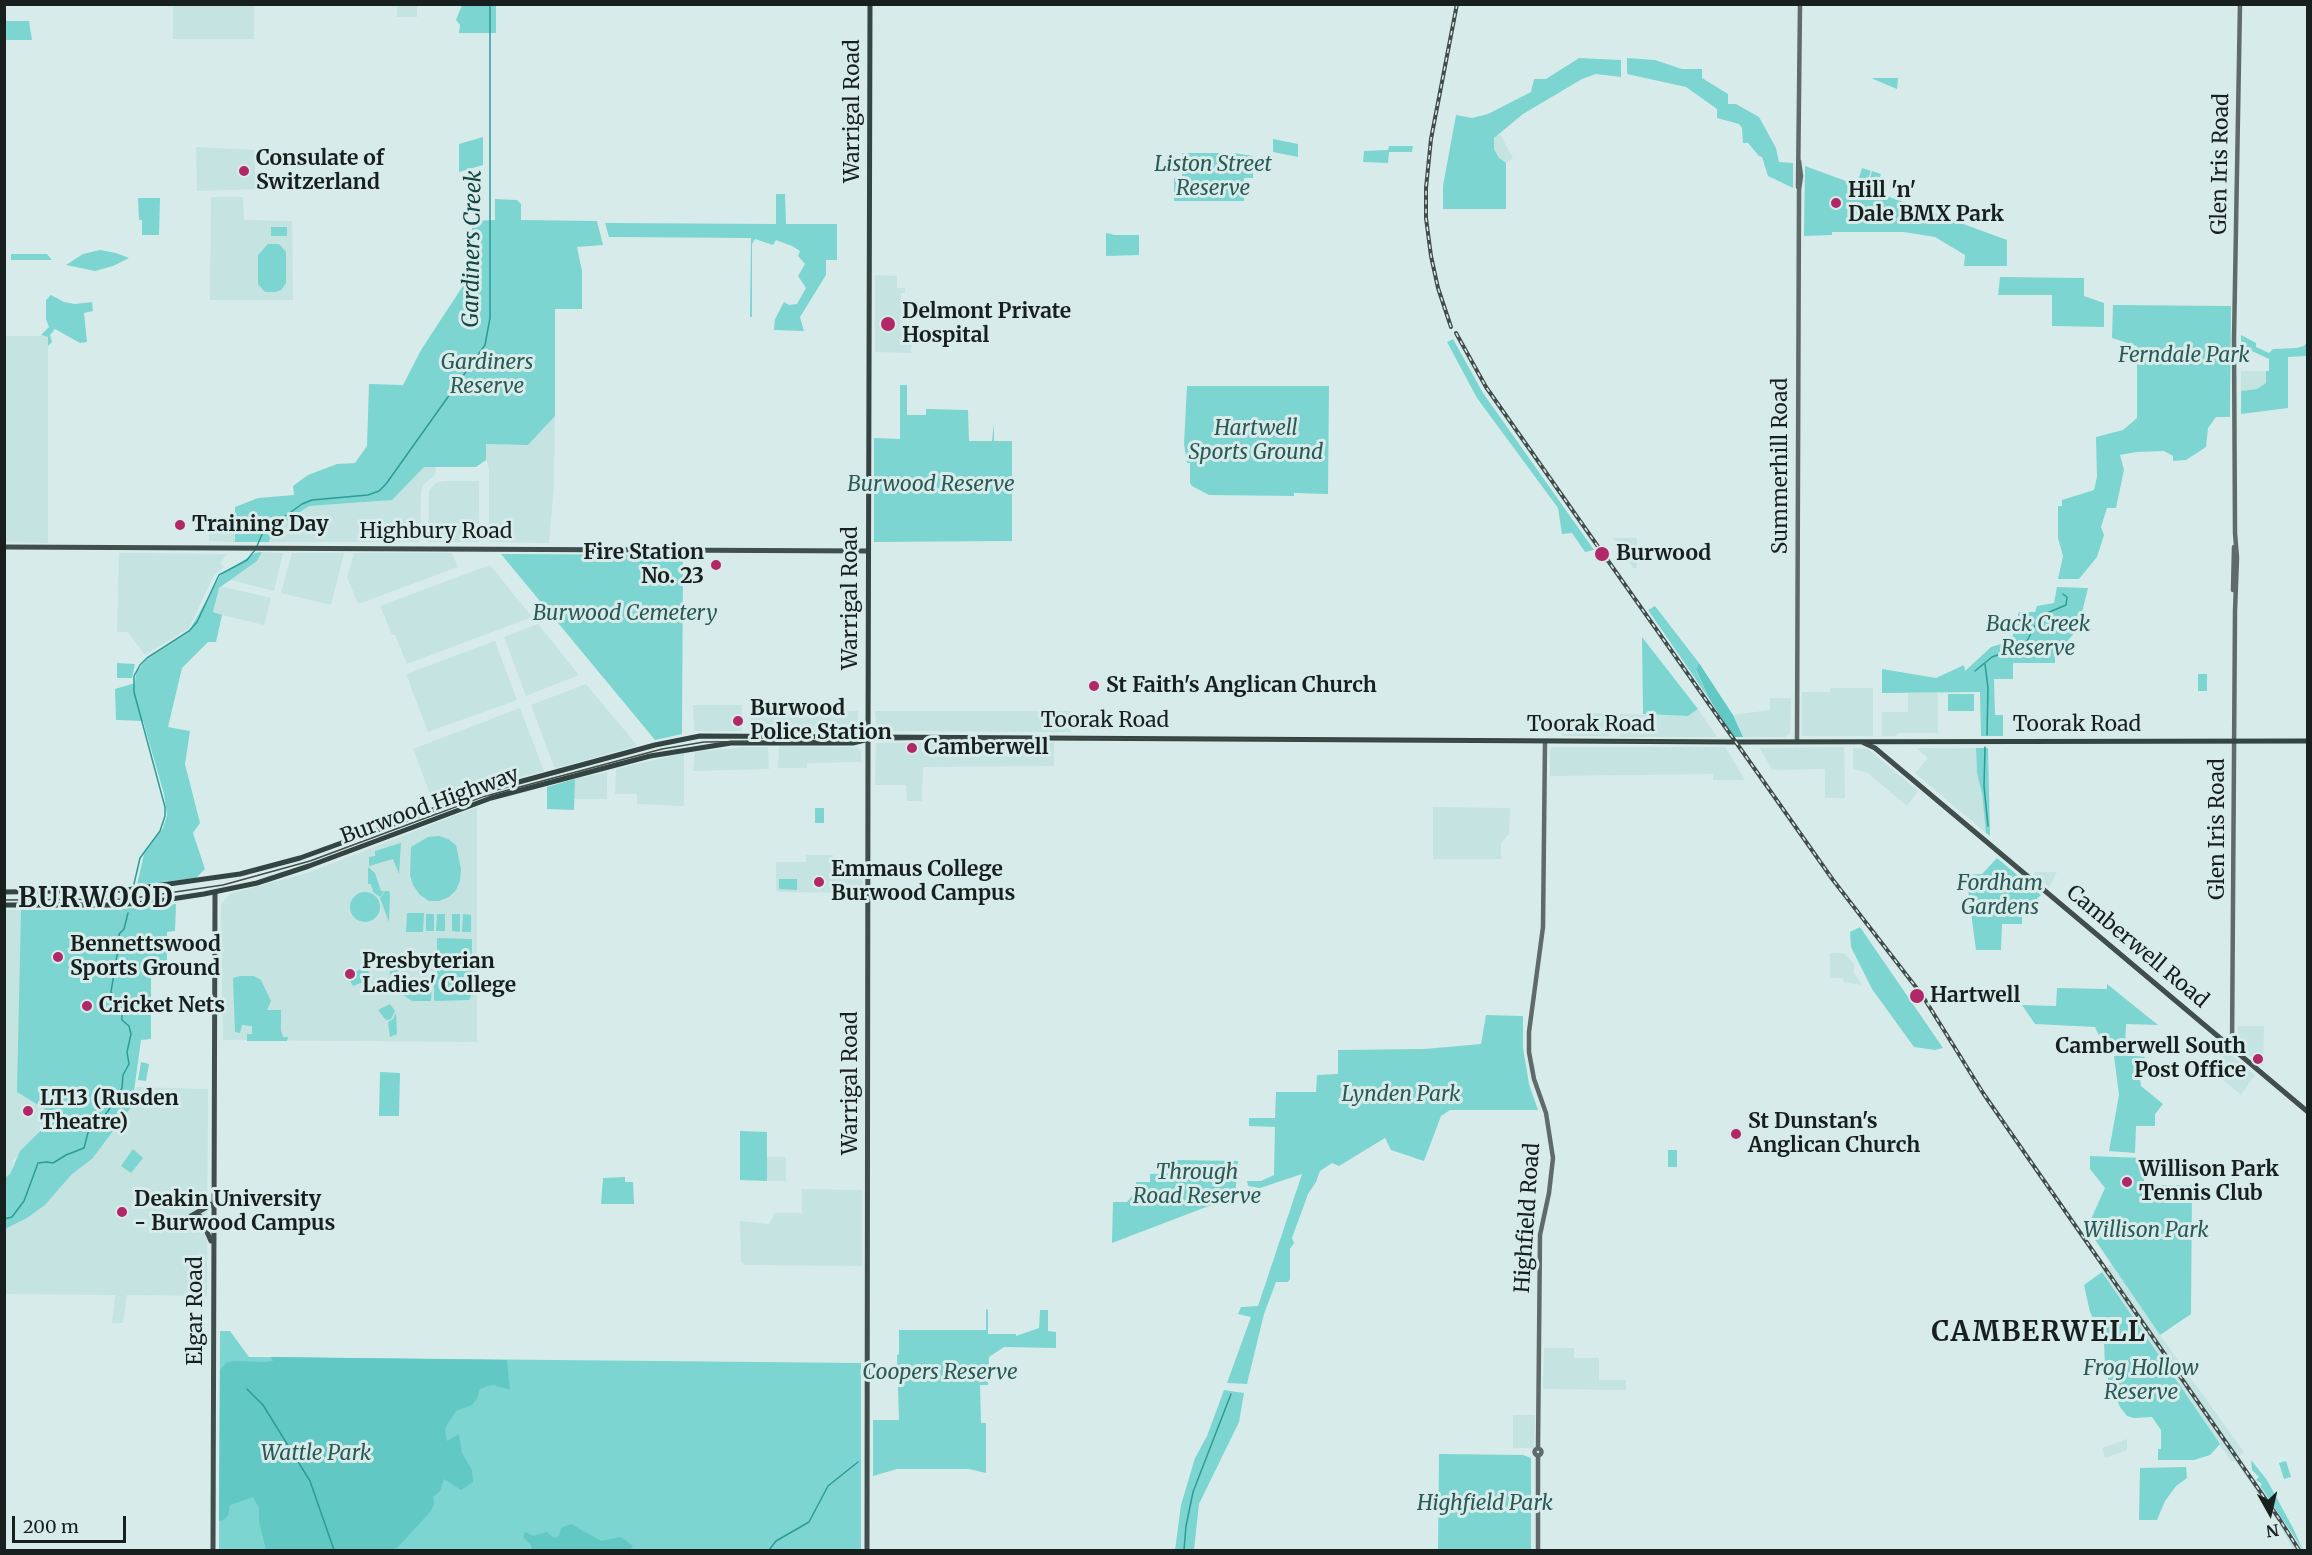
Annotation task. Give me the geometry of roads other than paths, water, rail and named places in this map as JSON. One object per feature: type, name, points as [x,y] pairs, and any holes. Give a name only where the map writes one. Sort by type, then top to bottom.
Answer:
[{"type":"highway","name":"Warrigal Road","points":[[870,4],[868,551],[870,738]]},
{"type":"highway","name":"Burwood Highway","points":[[4,892],[107,891],[212,880],[294,860],[429,809],[482,792],[689,738],[747,735],[859,735],[870,738]]},
{"type":"highway","points":[[747,735],[747,742]]},
{"type":"highway","points":[[774,742],[775,735]]},
{"type":"highway","points":[[689,738],[689,749]]},
{"type":"highway","name":"Toorak Road","points":[[870,738],[1545,742],[2307,741]]},
{"type":"highway","name":"Burwood Highway","points":[[4,905],[109,905],[204,894],[293,872],[482,801],[612,765],[665,753],[747,742],[853,743],[870,738]]},
{"type":"highway","points":[[645,748],[665,753]]},
{"type":"highway","points":[[612,758],[612,765]]},
{"type":"highway","points":[[482,792],[482,801]]},
{"type":"highway","points":[[429,809],[435,814],[451,813]]},
{"type":"highway","points":[[212,880],[214,892]]},
{"type":"highway","points":[[16,905],[17,892]]},
{"type":"main road","name":"Summerhill Road","points":[[1797,742],[1800,4]]},
{"type":"main road","name":"Glen Iris Road","points":[[2232,1048],[2235,741],[2233,583],[2240,4]]},
{"type":"main road","name":"Highbury Road","points":[[4,547],[868,551]]},
{"type":"main road","name":"Warrigal Road","points":[[867,1551],[870,738]]},
{"type":"main road","name":"Highfield Road","points":[[1538,1551],[1538,1455],[1542,1452],[1538,1448],[1540,1235],[1549,1193],[1553,1158],[1546,1113],[1534,1079],[1529,1052],[1529,1032],[1543,927],[1545,742]]},
{"type":"main road","name":"Camberwell Road","points":[[1862,742],[1882,753],[2307,1112]]},
{"type":"main road","points":[[1882,753],[1881,746],[1887,742]]},
{"type":"main road","name":"Elgar Road","points":[[213,1551],[214,892]]},
{"type":"main road","points":[[204,894],[211,900],[214,908]]},
{"type":"main road","points":[[191,1216],[213,1204]]},
{"type":"main road","points":[[200,1216],[213,1245]]},
{"type":"waterway","name":"Gardiners Creek","points":[[257,546],[263,532],[302,504],[312,500],[368,495],[379,491],[485,345],[490,318],[490,4]]},
{"type":"waterway","name":"Gardiners Creek","points":[[134,884],[140,858],[160,831],[165,816],[165,807],[134,692],[134,676],[147,658],[189,631],[197,622],[219,575],[247,560],[255,550]]},
{"type":"waterway","points":[[1975,671],[1992,657],[2025,645],[2040,616],[2066,605],[2067,597],[2063,594]]},
{"type":"waterway","points":[[1985,664],[1988,688],[1987,735]]},
{"type":"waterway","points":[[1985,747],[1984,786],[1988,826]]},
{"type":"waterway","name":"Gardiners Creek","points":[[4,1219],[12,1217],[24,1201],[38,1163],[53,1163],[84,1148],[89,1129],[108,1111],[122,1088],[123,1075],[129,1064],[127,1052],[131,1034],[129,1026],[122,1020],[122,1007],[111,992],[117,955],[122,949],[119,934],[124,929],[128,913]]},
{"type":"waterway","points":[[247,1389],[263,1405],[310,1481],[334,1550]]},
{"type":"waterway","points":[[1184,1550],[1193,1492],[1231,1394]]},
{"type":"waterway","points":[[769,1550],[776,1541],[809,1522],[828,1486],[858,1462]]},
{"type":"tram line","points":[[4,900],[127,899],[223,885],[310,861],[482,797],[662,749],[704,742],[1027,738],[1863,743],[1874,748],[2308,1113]]},
{"type":"railway","points":[[1451,327],[1438,288],[1431,256],[1426,218],[1426,188],[1431,139],[1457,4]]},
{"type":"railway","points":[[1456,333],[1486,387],[1580,521],[1833,880],[1922,995],[1983,1093],[2299,1550]]},
{"type":"place","name":"Consulate of Switzerland","points":[[244,171]]},
{"type":"place","name":"Hill 'n' Dale BMX Park","points":[[1836,203]]},
{"type":"place","name":"Delmont Private Hospital","points":[[888,324]]},
{"type":"place","name":"Training Day","points":[[180,525]]},
{"type":"place","name":"Burwood","points":[[1602,554]]},
{"type":"place","name":"Fire Station No. 23","points":[[716,565]]},
{"type":"place","name":"St Faith's Anglican Church","points":[[1094,686]]},
{"type":"place","name":"Burwood Police Station","points":[[738,721]]},
{"type":"place","name":"Camberwell","points":[[912,748]]},
{"type":"place","name":"Emmaus College Burwood Campus","points":[[819,882]]},
{"type":"place","name":"Bennettswood Sports Ground","points":[[58,957]]},
{"type":"place","name":"Presbyterian Ladies' College","points":[[350,974]]},
{"type":"place","name":"Hartwell","points":[[1917,996]]},
{"type":"place","name":"Cricket Nets","points":[[87,1006]]},
{"type":"place","name":"Camberwell South Post Office","points":[[2258,1059]]},
{"type":"place","name":"LT13 (Rusden Theatre)","points":[[28,1111]]},
{"type":"place","name":"St Dunstan's Anglican Church","points":[[1736,1134]]},
{"type":"place","name":"Willison Park Tennis Club","points":[[2127,1182]]},
{"type":"place","name":"Deakin University - Burwood Campus","points":[[122,1212]]},
{"type":"district","name":"BURWOOD","points":[[96,899]]},
{"type":"district","name":"CAMBERWELL","points":[[2039,1333]]},
{"type":"park label","name":"Liston Street Reserve","points":[[1213,177]]},
{"type":"park label","name":"Ferndale Park","points":[[2184,356]]},
{"type":"park label","name":"Gardiners Reserve","points":[[487,375]]},
{"type":"park label","name":"Hartwell Sports Ground","points":[[1256,441]]},
{"type":"park label","name":"Burwood Reserve","points":[[931,485]]},
{"type":"park label","name":"Burwood Cemetery","points":[[625,614]]},
{"type":"park label","name":"Back Creek Reserve","points":[[2038,637]]},
{"type":"park label","name":"Fordham Gardens","points":[[2000,896]]},
{"type":"park label","name":"Lynden Park","points":[[1401,1095]]},
{"type":"park label","name":"Through Road Reserve","points":[[1197,1185]]},
{"type":"park label","name":"Willison Park","points":[[2146,1231]]},
{"type":"park label","name":"Coopers Reserve","points":[[940,1373]]},
{"type":"park label","name":"Frog Hollow Reserve","points":[[2141,1381]]},
{"type":"park label","name":"Wattle Park","points":[[316,1454]]},
{"type":"park label","name":"Highfield Park","points":[[1485,1504]]}]
